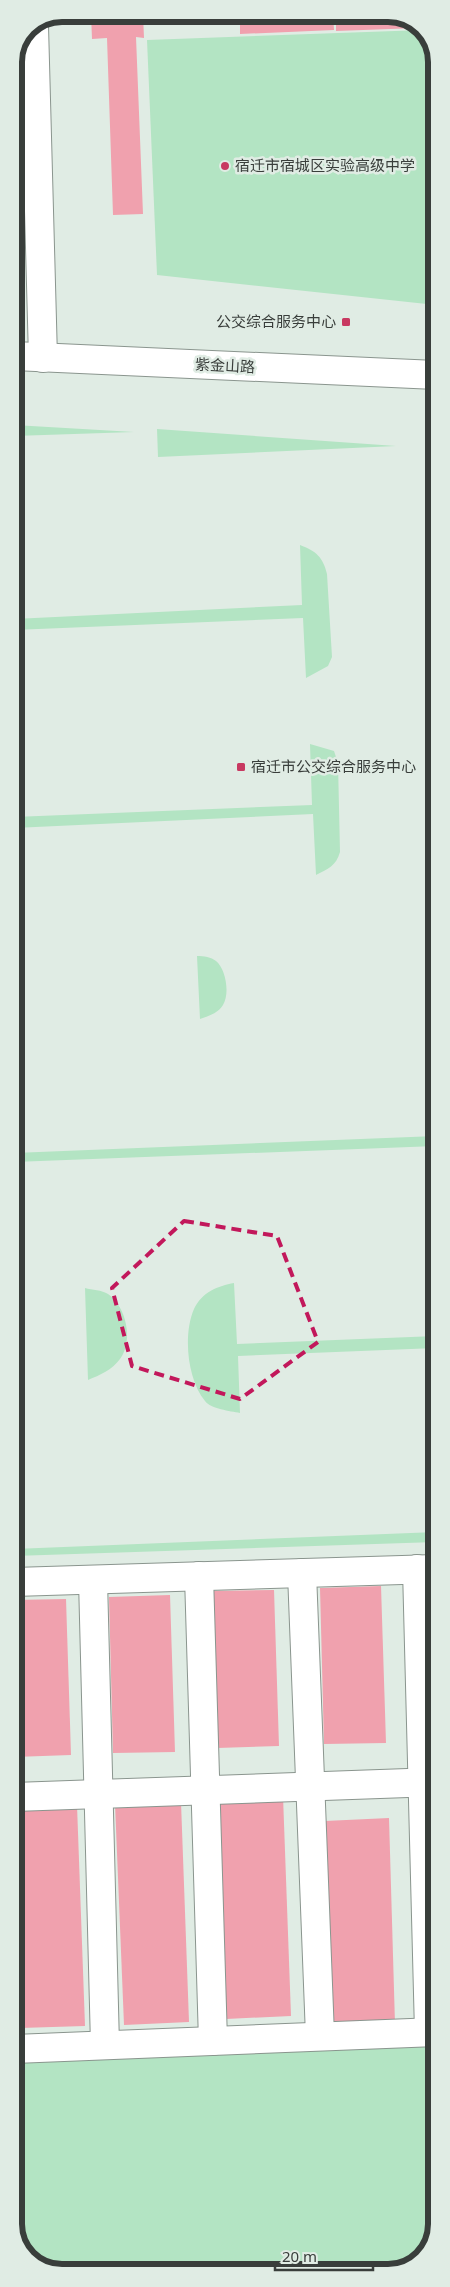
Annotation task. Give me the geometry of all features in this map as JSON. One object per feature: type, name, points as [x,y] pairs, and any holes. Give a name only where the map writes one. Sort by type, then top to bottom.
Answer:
[{"type":"street","points":[[34,34],[43,358]]},
{"type":"street","name":"紫金山路","points":[[22,357],[427,375]]},
{"type":"street","points":[[23,1582],[427,1569],[428,1620]]},
{"type":"street","points":[[302,1573],[320,2036]]},
{"type":"street","points":[[199,1576],[213,2041]]},
{"type":"street","points":[[93,1580],[105,2045]]},
{"type":"street","points":[[23,1797],[428,1782]]},
{"type":"street","points":[[23,2049],[428,2032]]},
{"type":"highlighted area","points":[[184,1221],[277,1236],[318,1342],[240,1399],[132,1366],[112,1288]]},
{"type":"green space","name":"宿迁市宿城区实验高级中学","points":[[412,30],[416,34],[423,45],[427,58],[427,304],[157,275],[147,40]]},
{"type":"green space","points":[[22,425],[134,432],[22,436]]},
{"type":"green space","points":[[157,429],[396,446],[158,457]]},
{"type":"green space","points":[[300,545],[318,555],[327,574],[332,657],[328,666],[306,678],[303,618],[22,630],[22,619],[302,605]]},
{"type":"green space","points":[[310,744],[334,751],[338,763],[340,852],[334,864],[316,875],[313,814],[22,828],[22,817],[312,805]]},
{"type":"green space","points":[[197,956],[216,961],[222,970],[226,982],[226,995],[221,1008],[213,1014],[200,1019]]},
{"type":"green space","points":[[427,1136],[428,1146],[23,1162],[23,1153]]},
{"type":"green space","points":[[234,1283],[237,1344],[428,1336],[428,1348],[238,1356],[240,1413],[216,1408],[205,1401],[194,1381],[188,1343],[191,1319],[197,1303],[206,1294],[222,1286]]},
{"type":"green space","points":[[85,1288],[106,1293],[114,1300],[123,1315],[127,1334],[124,1352],[117,1363],[105,1372],[88,1380]]},
{"type":"green space","points":[[428,1532],[428,1542],[23,1556],[23,1549]]},
{"type":"green space","points":[[428,2043],[428,2224],[422,2244],[412,2256],[392,2264],[60,2264],[40,2258],[29,2247],[23,2229],[23,2059]]},
{"type":"building","points":[[91,22],[143,22],[144,38],[136,37],[143,214],[113,215],[107,38],[92,39]]},
{"type":"building","points":[[240,23],[334,23],[334,30],[240,34]]},
{"type":"building","points":[[336,23],[395,23],[408,28],[336,31]]},
{"type":"building","points":[[425,533],[427,533],[427,583]]},
{"type":"building","points":[[381,1586],[386,1743],[324,1744],[320,1588]]},
{"type":"building","points":[[274,1590],[279,1746],[217,1748],[213,1591]]},
{"type":"building","points":[[170,1595],[175,1752],[113,1753],[109,1597]]},
{"type":"building","points":[[66,1599],[71,1755],[23,1757],[23,1600]]},
{"type":"building","points":[[283,1796],[291,2016],[226,2019],[218,1798]]},
{"type":"building","points":[[181,1802],[189,2022],[124,2025],[115,1804]]},
{"type":"building","points":[[77,1805],[85,2026],[23,2028],[23,1807]]},
{"type":"building","points":[[389,1818],[395,2024],[332,2025],[325,1821]]},
{"type":"place","name":"宿迁市宿城区实验高级中学","points":[[225,166]]},
{"type":"place","name":"公交综合服务中心","points":[[346,322]]},
{"type":"place","name":"宿迁市公交综合服务中心","points":[[241,767]]}]
